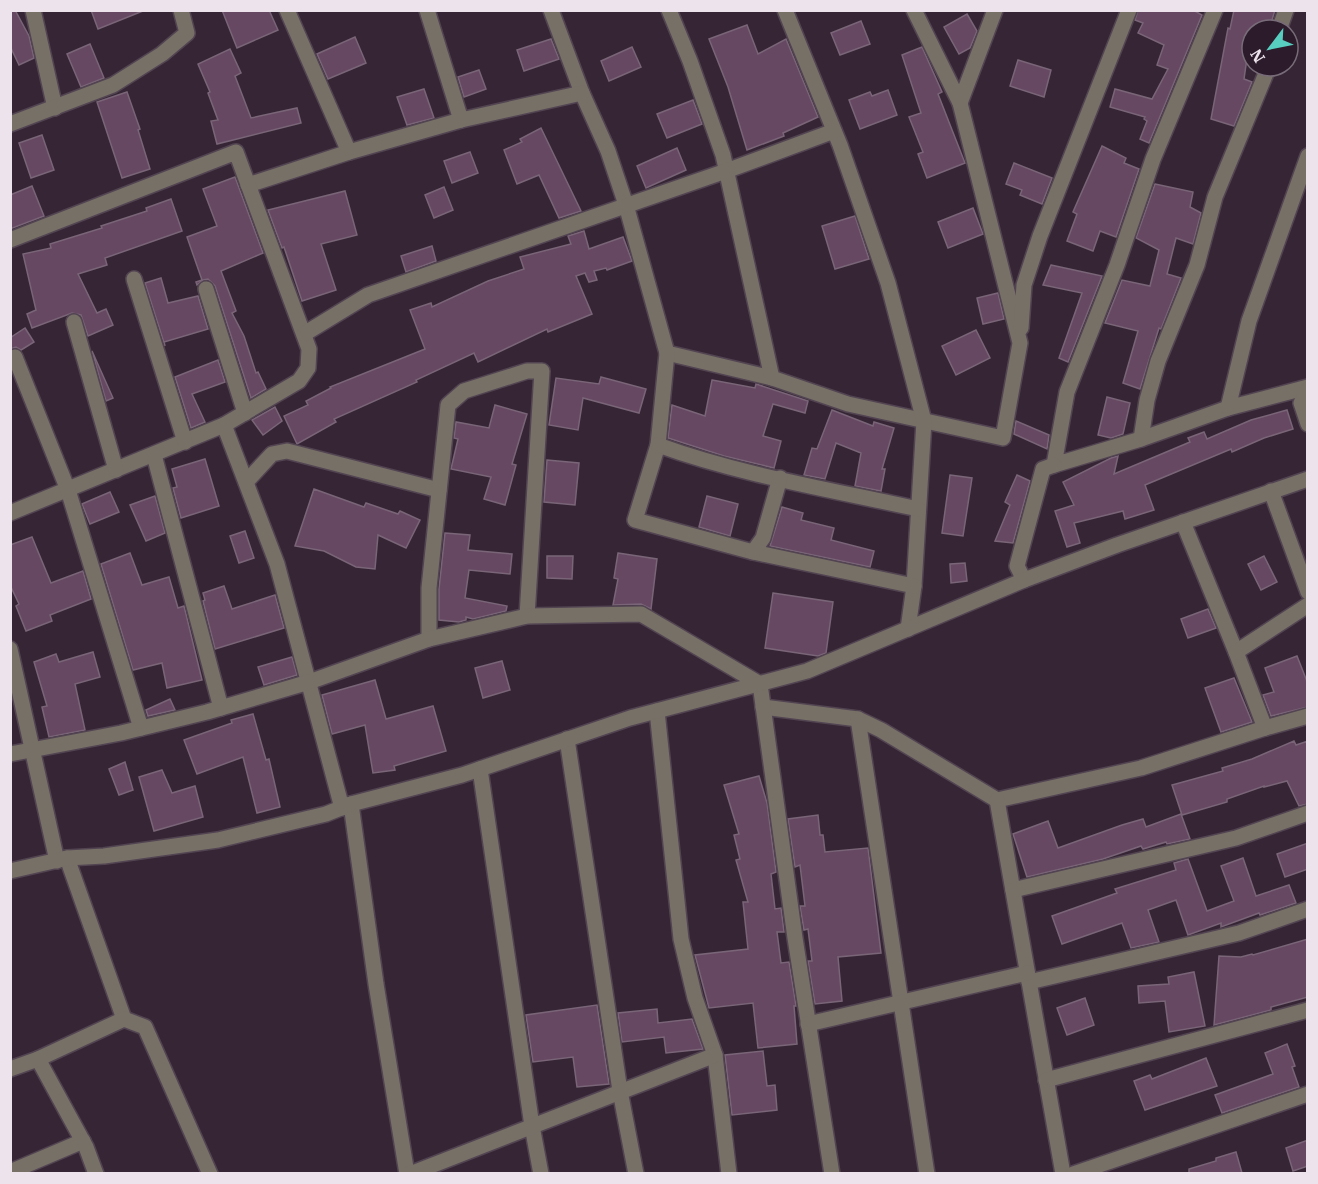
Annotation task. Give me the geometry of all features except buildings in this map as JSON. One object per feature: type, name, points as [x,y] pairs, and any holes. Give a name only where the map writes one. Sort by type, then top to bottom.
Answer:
[{"type":"street","points":[[33,10],[55,108]]},
{"type":"street","points":[[10,124],[113,85],[162,54],[187,33],[181,10]]},
{"type":"street","points":[[287,10],[349,152]]},
{"type":"street","points":[[427,10],[461,120]]},
{"type":"street","points":[[551,10],[582,93],[608,151],[626,205],[667,353],[658,445],[635,520],[753,552],[914,586]]},
{"type":"street","points":[[669,10],[723,155],[772,378]]},
{"type":"street","points":[[785,10],[834,131],[888,283],[924,421],[914,586],[908,629]]},
{"type":"street","points":[[914,10],[960,103],[1020,343]]},
{"type":"street","points":[[960,103],[995,10]]},
{"type":"street","points":[[667,353],[772,378],[848,404],[1003,438],[1020,343],[1024,285],[1062,177],[1129,10]]},
{"type":"street","points":[[1054,465],[1067,392],[1117,265],[1153,159],[1215,10]]},
{"type":"street","points":[[1141,439],[1147,400],[1161,354],[1197,265],[1215,197],[1264,78]]},
{"type":"street","points":[[248,185],[349,152],[461,120],[582,93]]},
{"type":"street","points":[[304,334],[368,295],[726,171],[834,131]]},
{"type":"street","points":[[10,240],[236,152],[309,349],[308,368],[299,381],[224,425],[10,513]]},
{"type":"street","points":[[1228,408],[1249,321],[1308,156]]},
{"type":"street","points":[[134,279],[185,442]]},
{"type":"street","points":[[206,289],[244,414]]},
{"type":"street","points":[[74,322],[116,470]]},
{"type":"street","points":[[15,357],[68,490],[141,728]]},
{"type":"street","points":[[429,639],[429,588],[448,405],[464,391],[527,371],[542,371],[527,615]]},
{"type":"street","points":[[1023,580],[1017,566],[1043,469],[1141,439],[1228,408],[1308,388]]},
{"type":"street","points":[[1308,388],[1301,403],[1308,424]]},
{"type":"street","points":[[224,425],[277,564],[309,682],[347,806],[409,1173],[715,1055]]},
{"type":"street","points":[[658,445],[780,478],[918,509]]},
{"type":"street","points":[[246,482],[272,454],[287,451],[439,490]]},
{"type":"street","points":[[154,455],[221,708]]},
{"type":"street","points":[[753,552],[763,538],[780,478]]},
{"type":"street","points":[[10,871],[62,860],[218,840],[326,814],[480,769],[657,711],[807,672],[1023,580],[1308,479]]},
{"type":"street","points":[[1271,491],[1308,592]]},
{"type":"street","points":[[1183,522],[1265,728]]},
{"type":"street","points":[[1236,652],[1308,604]]},
{"type":"street","points":[[10,754],[141,728],[221,708],[309,682],[429,639],[527,615],[641,614],[760,684]]},
{"type":"street","points":[[10,649],[32,749],[62,860],[124,1019]]},
{"type":"street","points":[[760,684],[808,1023],[832,1173]]},
{"type":"street","points":[[763,707],[858,720],[881,730],[997,800],[1141,768],[1308,716]]},
{"type":"street","points":[[657,711],[681,939],[695,998],[715,1055],[729,1173]]},
{"type":"street","points":[[858,720],[927,1173]]},
{"type":"street","points":[[567,739],[620,1091],[636,1173]]},
{"type":"street","points":[[480,769],[532,1126],[541,1173]]},
{"type":"street","points":[[997,800],[1063,1173]]},
{"type":"street","points":[[1013,890],[1236,838],[1308,813]]},
{"type":"street","points":[[808,1023],[1239,933],[1308,909]]},
{"type":"street","points":[[1046,1080],[1308,1010]]},
{"type":"street","points":[[10,1069],[38,1059],[124,1019],[145,1027],[210,1173]]},
{"type":"street","points":[[38,1059],[83,1141],[96,1173]]},
{"type":"street","points":[[1072,1173],[1308,1094]]},
{"type":"street","points":[[10,1172],[83,1141]]}]
